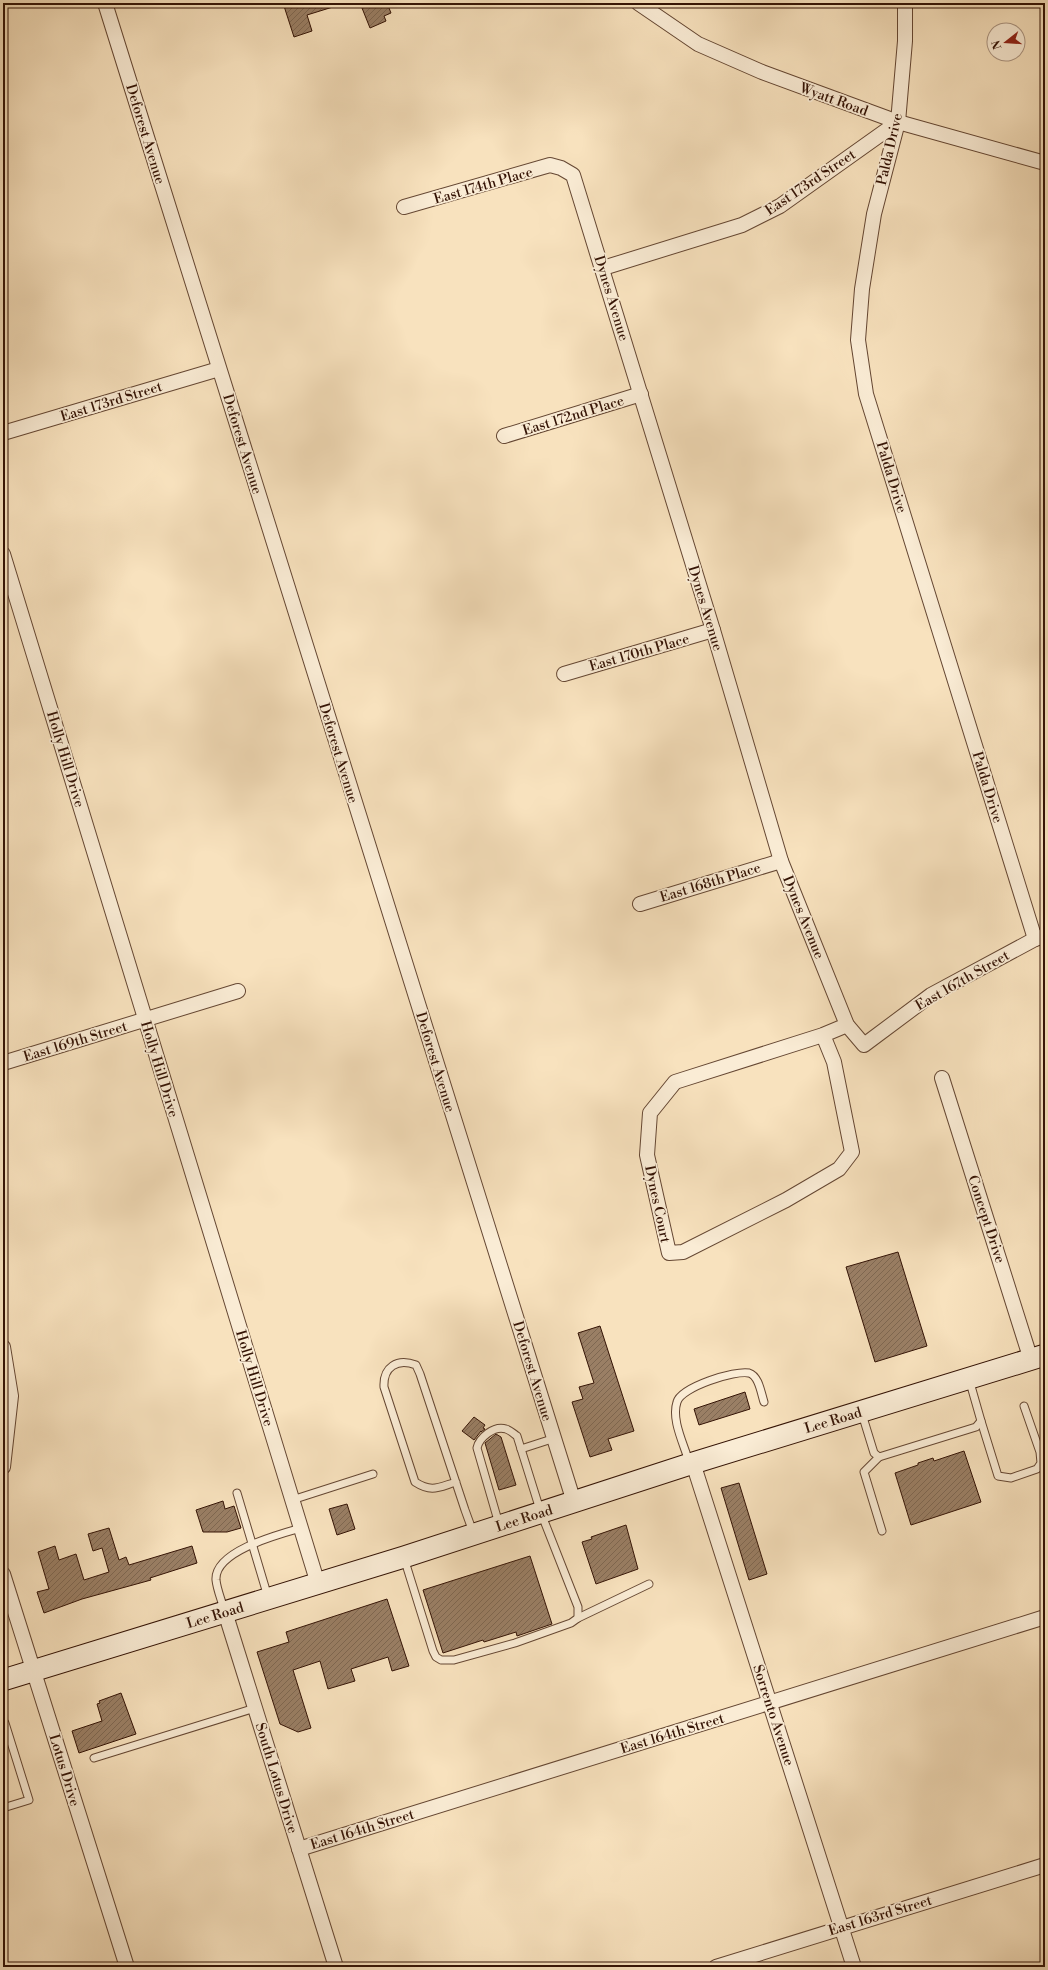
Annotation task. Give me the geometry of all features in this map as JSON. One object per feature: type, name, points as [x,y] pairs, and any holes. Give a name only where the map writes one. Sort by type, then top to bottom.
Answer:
[{"type":"main road","name":"Lee Road","points":[[3,1680],[404,1557],[691,1463],[1038,1358]]},
{"type":"street","name":"Deforest Avenue","points":[[105,3],[574,1502]]},
{"type":"street","name":"Wyatt Road","points":[[638,3],[698,44],[762,72],[898,122],[1045,163]]},
{"type":"street","name":"Palda Drive","points":[[905,3],[905,41],[898,122],[874,214],[862,289],[858,340],[866,394],[1040,938]]},
{"type":"street","name":"East 173rd Street","points":[[602,268],[742,225],[780,206],[898,122]]},
{"type":"street","name":"East 174th Place","points":[[404,207],[550,166],[561,168]]},
{"type":"street","name":"Dynes Avenue","points":[[561,168],[573,175],[713,630],[781,861],[847,1025],[864,1045]]},
{"type":"street","name":"East 173rd Street","points":[[3,433],[219,369]]},
{"type":"street","name":"East 172nd Place","points":[[504,436],[641,394]]},
{"type":"street","name":"Holly Hill Drive","points":[[3,554],[318,1584]]},
{"type":"street","name":"East 170th Place","points":[[564,674],[713,630]]},
{"type":"street","name":"East 168th Place","points":[[640,904],[781,861]]},
{"type":"street","name":"East 167th Street","points":[[864,1045],[930,995],[1040,938]]},
{"type":"street","name":"East 169th Street","points":[[3,1063],[238,991]]},
{"type":"street","name":"Dynes Court","points":[[824,1035],[834,1062],[852,1152],[839,1169],[786,1200],[683,1252],[669,1253],[647,1155],[650,1113],[675,1082],[824,1035],[847,1025]]},
{"type":"street","name":"Concept Drive","points":[[942,1078],[1038,1358]]},
{"type":"street","points":[[3,1347],[11,1396],[3,1467]]},
{"type":"street","name":"Sorrento Avenue","points":[[691,1463],[771,1703],[854,1967]]},
{"type":"street","name":"Lotus Drive","points":[[3,1574],[127,1967]]},
{"type":"street","name":"South Lotus Drive","points":[[225,1612],[336,1967]]},
{"type":"street","name":"East 164th Street","points":[[299,1849],[1045,1617]]},
{"type":"street","name":"East 163rd Street","points":[[716,1967],[1045,1865]]},
{"type":"lane","points":[[456,1482],[433,1489],[425,1488],[415,1482],[384,1387],[384,1376],[388,1369],[398,1364],[407,1362],[416,1365],[474,1534]]},
{"type":"lane","points":[[691,1463],[676,1420],[677,1400],[683,1393],[693,1386],[737,1373],[749,1373],[757,1379],[764,1402]]},
{"type":"lane","points":[[969,1379],[998,1476],[1011,1478],[1037,1469],[1041,1463],[1040,1452],[1024,1406]]},
{"type":"lane","points":[[861,1412],[874,1453],[879,1456]]},
{"type":"lane","points":[[882,1531],[864,1472],[879,1456],[976,1427],[981,1421]]},
{"type":"lane","points":[[500,1526],[477,1448],[479,1441],[483,1436],[496,1429],[505,1428],[518,1436],[541,1513],[578,1607],[578,1618]]},
{"type":"lane","points":[[522,1449],[555,1438]]},
{"type":"lane","points":[[292,1500],[373,1474]]},
{"type":"lane","points":[[237,1493],[268,1599]]},
{"type":"lane","points":[[225,1612],[216,1579],[218,1572],[228,1557],[251,1544],[301,1528]]},
{"type":"lane","points":[[404,1557],[433,1651],[436,1657],[441,1660],[454,1660],[515,1643],[571,1623],[578,1618],[649,1584]]},
{"type":"lane","points":[[94,1758],[255,1708]]},
{"type":"lane","points":[[3,1723],[5,1723],[29,1800],[3,1808]]},
{"type":"building","points":[[283,3],[336,3],[336,6],[307,15],[312,31],[294,37]]},
{"type":"building","points":[[360,3],[387,3],[391,13],[384,16],[386,21],[370,28]]},
{"type":"building","points":[[898,1252],[927,1346],[875,1362],[846,1267]]},
{"type":"building","points":[[600,1326],[634,1431],[608,1439],[612,1450],[590,1457],[572,1402],[583,1399],[579,1387],[594,1383],[578,1333]]},
{"type":"building","points":[[745,1392],[750,1409],[699,1425],[694,1409]]},
{"type":"building","points":[[474,1417],[485,1425],[483,1428],[485,1429],[481,1431],[474,1440],[462,1431]]},
{"type":"building","points":[[496,1434],[501,1437],[516,1485],[499,1490],[485,1443]]},
{"type":"building","points":[[964,1451],[981,1502],[911,1525],[895,1473],[933,1458],[934,1461]]},
{"type":"building","points":[[739,1483],[767,1574],[749,1580],[721,1488]]},
{"type":"building","points":[[223,1501],[225,1509],[234,1506],[241,1528],[227,1532],[203,1532],[196,1510]]},
{"type":"building","points":[[347,1504],[355,1529],[337,1535],[329,1509]]},
{"type":"building","points":[[626,1525],[638,1569],[596,1584],[582,1542],[592,1539],[591,1537]]},
{"type":"building","points":[[109,1528],[119,1560],[126,1557],[129,1565],[192,1546],[197,1563],[150,1578],[151,1580],[82,1599],[44,1613],[37,1592],[49,1589],[38,1552],[55,1546],[59,1560],[76,1554],[84,1580],[109,1572],[102,1548],[93,1551],[88,1534]]},
{"type":"building","points":[[530,1556],[552,1624],[517,1636],[516,1632],[484,1642],[483,1640],[443,1653],[423,1590]]},
{"type":"building","points":[[387,1599],[409,1666],[392,1671],[388,1657],[351,1669],[355,1681],[328,1689],[320,1661],[293,1670],[311,1728],[298,1732],[280,1724],[257,1652],[289,1642],[286,1632]]},
{"type":"building","points":[[121,1693],[136,1734],[79,1753],[72,1731],[102,1721],[97,1704],[100,1703],[99,1701]]}]
